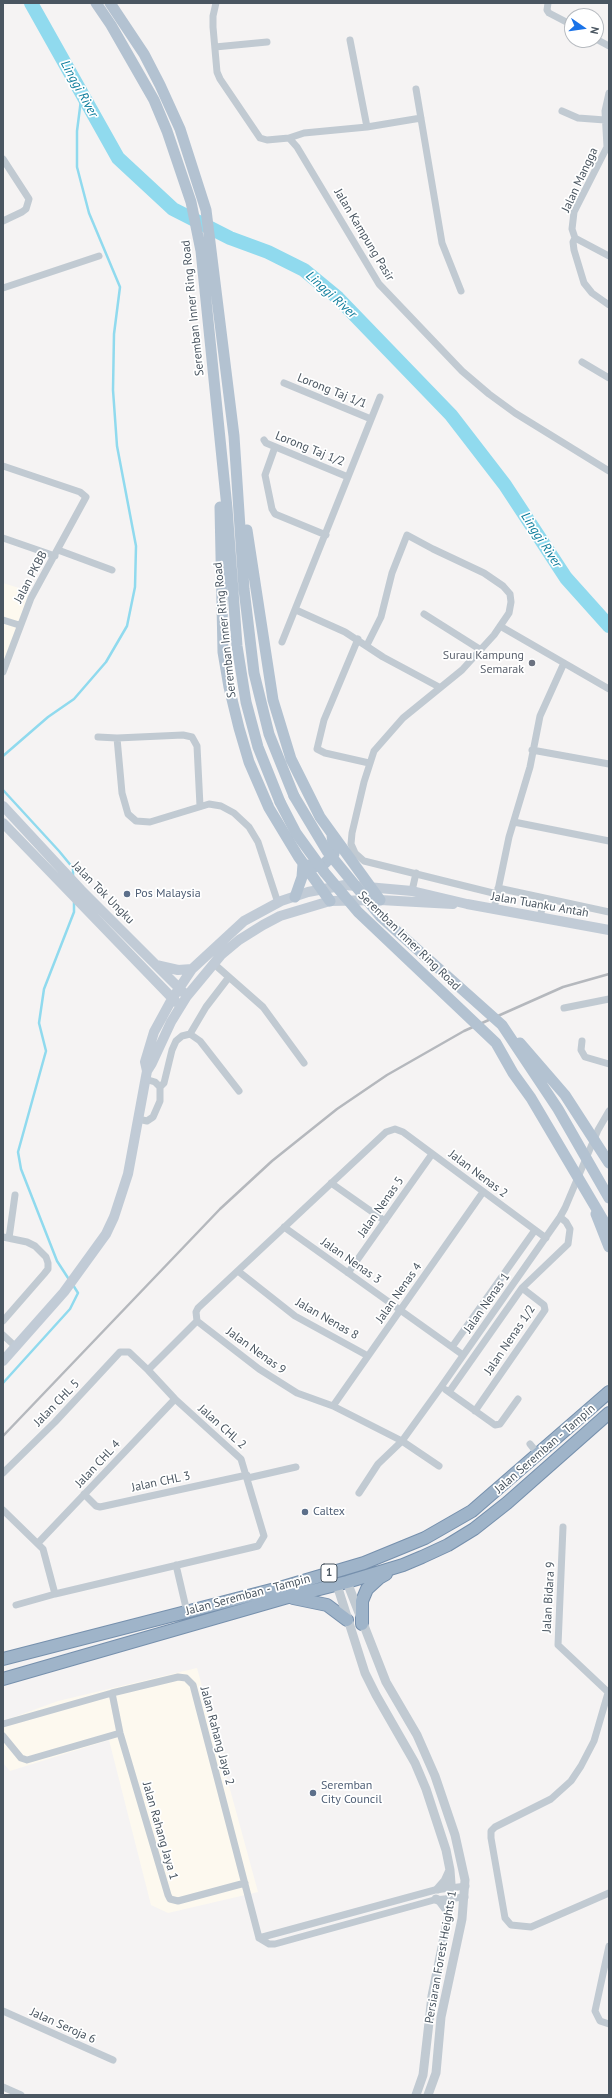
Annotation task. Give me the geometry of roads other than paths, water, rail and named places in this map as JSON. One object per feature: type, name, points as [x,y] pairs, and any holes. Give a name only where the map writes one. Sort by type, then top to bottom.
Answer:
[{"type":"highway","name":"Jalan Seremban - Tampin","points":[[3,1659],[283,1587],[364,1563],[425,1538],[472,1511],[609,1392]]},
{"type":"highway","name":"Jalan Seremban - Tampin","points":[[3,1680],[288,1597],[342,1584],[403,1566],[448,1545],[474,1529],[507,1503],[609,1413]]},
{"type":"highway","points":[[362,1624],[362,1601],[367,1590],[379,1578],[403,1566]]},
{"type":"highway","points":[[288,1597],[327,1606],[347,1620]]},
{"type":"main road","name":"Seremban Inner Ring Road","points":[[96,3],[111,25],[154,100],[167,131],[207,250],[234,436],[244,589],[254,673],[269,734],[294,796],[327,851],[381,917],[502,1025],[562,1115],[609,1198]]},
{"type":"main road","name":"Seremban Inner Ring Road","points":[[110,3],[144,54],[160,85],[180,129],[206,210],[207,250],[219,431],[236,632],[246,702],[258,747],[280,802],[296,833],[325,873],[358,912],[496,1043],[513,1073],[531,1098],[609,1230]]},
{"type":"main road","points":[[219,431],[223,652],[229,687],[249,762],[269,808],[303,864],[330,901]]},
{"type":"main road","points":[[234,436],[273,700],[291,759],[320,817],[380,900]]},
{"type":"main road","name":"Jalan Tok Ungku","points":[[3,806],[67,883]]},
{"type":"main road","name":"Jalan Tok Ungku","points":[[3,823],[67,883]]},
{"type":"main road","points":[[303,864],[315,867],[325,863],[334,854],[332,834]]},
{"type":"main road","points":[[295,897],[302,877],[303,864]]},
{"type":"main road","points":[[67,883],[78,893],[172,999],[180,1006]]},
{"type":"main road","name":"Jalan Tuanku Antah","points":[[146,1075],[145,1062],[149,1046],[172,999],[192,969],[244,921],[278,903],[295,897],[321,889],[345,885],[412,891],[467,904],[609,930]]},
{"type":"main road","name":"Jalan Tok Ungku","points":[[78,893],[188,996]]},
{"type":"main road","name":"Jalan Tuanku Antah","points":[[146,1075],[180,1006],[213,963],[239,940],[263,924],[280,916],[330,901],[380,900],[467,904]]},
{"type":"main road","points":[[156,965],[178,970],[192,969]]},
{"type":"main road","points":[[502,1025],[534,1057],[565,1095],[609,1163]]},
{"type":"main road","points":[[3,1361],[79,1273],[96,1250],[114,1217],[128,1174],[146,1075]]},
{"type":"main road","points":[[592,1202],[609,1247]]},
{"type":"street","points":[[216,3],[213,16],[217,72],[255,134],[260,138],[267,140],[288,138],[304,133],[367,127],[421,118]]},
{"type":"street","points":[[548,3],[547,10],[564,20]]},
{"type":"street","points":[[350,40],[367,127]]},
{"type":"street","points":[[215,47],[267,42]]},
{"type":"street","points":[[416,89],[442,243],[461,291]]},
{"type":"street","name":"Jalan Mangga","points":[[609,93],[606,102],[605,120],[607,147],[574,212],[572,229],[575,238],[574,250],[584,283],[596,297],[609,305]]},
{"type":"street","points":[[562,111],[578,118],[605,120]]},
{"type":"street","name":"Jalan Kampung Pasir","points":[[288,138],[306,158],[379,284],[420,328],[462,371],[489,394],[515,413],[609,471]]},
{"type":"street","points":[[3,159],[29,199],[26,209],[3,221]]},
{"type":"street","points":[[575,238],[609,256]]},
{"type":"street","points":[[3,288],[99,256]]},
{"type":"street","points":[[582,362],[609,378]]},
{"type":"street","name":"Lorong Taj 1/1","points":[[284,383],[371,419]]},
{"type":"street","points":[[282,642],[380,397]]},
{"type":"street","name":"Lorong Taj 1/2","points":[[264,440],[275,447],[348,477]]},
{"type":"street","points":[[275,447],[265,475],[272,509],[275,514],[326,535]]},
{"type":"street","name":"Jalan PKBB","points":[[3,466],[86,495],[86,500],[57,553],[41,577],[20,625],[3,672]]},
{"type":"street","points":[[367,645],[381,617],[392,573],[407,534],[433,549],[484,573],[504,586],[510,594],[511,602],[509,612],[481,650],[462,670],[439,687],[403,718],[374,751],[369,763],[352,833],[351,844],[355,854],[364,861],[416,873],[497,891],[544,898],[609,912]]},
{"type":"street","points":[[3,538],[112,570]]},
{"type":"street","points":[[296,610],[328,623],[358,639],[383,657],[439,687]]},
{"type":"street","points":[[424,614],[481,650]]},
{"type":"street","points":[[3,620],[20,625]]},
{"type":"street","points":[[500,626],[609,689]]},
{"type":"street","points":[[358,639],[324,720],[317,749],[325,754],[369,763]]},
{"type":"street","points":[[494,909],[497,891],[526,779],[540,716],[564,663]]},
{"type":"street","points":[[98,737],[117,738],[183,735],[192,737],[197,746],[200,806]]},
{"type":"street","points":[[117,738],[122,793],[128,814],[136,821],[150,822],[209,804],[221,806],[234,812],[249,827],[258,842],[278,903]]},
{"type":"street","points":[[532,750],[609,764]]},
{"type":"street","points":[[514,822],[609,841]]},
{"type":"street","points":[[412,891],[416,873]]},
{"type":"street","points":[[540,918],[544,898]]},
{"type":"street","points":[[213,963],[263,1007],[304,1063]]},
{"type":"street","points":[[160,1087],[164,1084],[172,1050],[176,1041],[182,1036],[190,1034],[206,1007],[229,976]]},
{"type":"street","points":[[564,1008],[609,999]]},
{"type":"street","points":[[190,1034],[204,1046],[239,1091]]},
{"type":"street","points":[[582,1041],[581,1050],[585,1058],[609,1064]]},
{"type":"street","points":[[138,1119],[150,1120],[156,1114],[160,1101],[160,1087],[146,1075]]},
{"type":"street","name":"Jalan Nenas 1","points":[[359,1493],[378,1464],[402,1441],[560,1217],[598,1130],[609,1111]]},
{"type":"street","name":"Jalan Nenas 2","points":[[331,1183],[386,1132],[395,1129],[404,1132],[546,1238]]},
{"type":"street","name":"Jalan Nenas 5","points":[[348,1273],[432,1154]]},
{"type":"street","points":[[148,1370],[197,1321],[196,1316],[198,1308],[331,1183],[385,1221]]},
{"type":"street","name":"Jalan Nenas 4","points":[[333,1406],[483,1192]]},
{"type":"street","points":[[3,1321],[48,1269],[48,1263],[42,1252],[27,1242],[6,1237],[15,1195]]},
{"type":"street","points":[[449,1392],[522,1288],[568,1244],[570,1229],[566,1222],[560,1217]]},
{"type":"street","name":"Jalan Nenas 3","points":[[284,1227],[463,1355]]},
{"type":"street","points":[[452,1347],[534,1230]]},
{"type":"street","name":"Jalan Nenas 8","points":[[238,1271],[295,1316],[368,1356]]},
{"type":"street","points":[[523,1271],[532,1279]]},
{"type":"street","name":"Jalan Nenas 1/2","points":[[475,1410],[545,1310],[544,1305],[522,1288]]},
{"type":"street","name":"Jalan Nenas 9","points":[[197,1321],[260,1369],[297,1393],[333,1406],[402,1441],[439,1466]]},
{"type":"street","points":[[3,1335],[16,1347]]},
{"type":"street","name":"Jalan CHL 5","points":[[3,1473],[55,1422],[120,1352],[129,1352]]},
{"type":"street","name":"Jalan CHL 2","points":[[129,1352],[175,1399],[241,1459],[264,1536],[258,1546],[176,1565]]},
{"type":"street","points":[[441,1387],[495,1425],[500,1424],[518,1399]]},
{"type":"street","name":"Jalan CHL 4","points":[[38,1543],[175,1399]]},
{"type":"street","points":[[530,1444],[538,1454]]},
{"type":"street","points":[[247,1476],[296,1467]]},
{"type":"street","name":"Jalan CHL 3","points":[[84,1494],[96,1506],[100,1507],[247,1476]]},
{"type":"street","points":[[3,1510],[38,1543],[46,1554],[55,1594]]},
{"type":"street","name":"Jalan Bidara 9","points":[[563,1527],[558,1645],[609,1693]]},
{"type":"street","points":[[16,1605],[55,1594],[176,1565],[186,1612]]},
{"type":"street","name":"Persiaran Forest Heights 1","points":[[342,1584],[347,1620],[366,1673],[376,1695],[408,1748],[426,1789],[446,1850],[450,1870],[452,1887],[450,1913],[432,1996],[423,2075],[416,2095]]},
{"type":"street","name":"Persiaran Forest Heights 1","points":[[342,1584],[362,1624],[386,1682],[417,1735],[435,1776],[457,1842],[466,1886],[444,1997],[436,2073],[428,2095]]},
{"type":"street","name":"Jalan Rahang Jaya 2","points":[[3,1724],[112,1693],[178,1677],[186,1678],[193,1685],[259,1938]]},
{"type":"street","name":"Jalan Rahang Jaya 1","points":[[112,1693],[120,1733],[166,1891],[170,1899],[178,1901],[245,1883]]},
{"type":"street","points":[[609,1693],[594,1741],[571,1781],[551,1799],[495,1827],[491,1831],[505,1918],[511,1925],[530,1927],[609,1894]]},
{"type":"street","points":[[3,1736],[21,1758],[27,1760],[120,1733]]},
{"type":"street","points":[[438,1889],[445,1881],[450,1870]]},
{"type":"street","points":[[259,1938],[438,1889],[466,1886]]},
{"type":"street","points":[[259,1938],[269,1944],[275,1944],[436,1899],[465,1897]]},
{"type":"street","points":[[436,1899],[440,1901],[450,1913]]},
{"type":"street","points":[[609,1946],[595,2011],[600,2021],[609,2024]]},
{"type":"street","name":"Jalan Seroja 6","points":[[3,2011],[113,2060]]},
{"type":"street","points":[[3,2087],[21,2095]]},
{"type":"waterway","name":"Linggi River","points":[[31,3],[118,158],[173,209],[230,238],[268,252],[304,270],[338,298],[451,415],[505,485],[566,578],[609,626]]},
{"type":"waterway","points":[[3,756],[48,717],[74,699],[106,662],[127,626],[135,587],[136,546],[117,446],[113,390],[114,334],[120,287],[89,213],[77,167],[77,131],[82,92]]},
{"type":"waterway","points":[[3,790],[73,868],[73,876]]},
{"type":"waterway","points":[[70,1281],[57,1261],[21,1169],[18,1152],[46,1051],[39,1023],[44,989],[74,912],[74,901]]},
{"type":"waterway","points":[[3,1383],[70,1309],[78,1293],[73,1285]]},
{"type":"railway","points":[[3,1436],[220,1209],[272,1161],[337,1109],[387,1075],[464,1031],[563,987],[609,974]]},
{"type":"place","name":"Surau Kampung Semarak","points":[[532,663]]},
{"type":"place","name":"Pos Malaysia","points":[[127,894]]},
{"type":"place","name":"Caltex","points":[[305,1512]]},
{"type":"place","name":"Seremban City Council","points":[[313,1793]]}]
